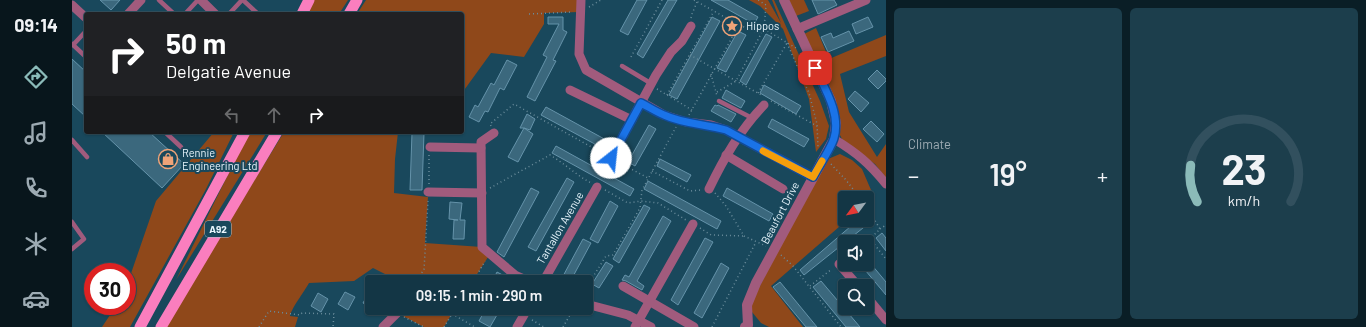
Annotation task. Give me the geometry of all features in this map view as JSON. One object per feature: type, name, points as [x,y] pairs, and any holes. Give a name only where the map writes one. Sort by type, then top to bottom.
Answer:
[{"type":"highway","points":[[303,12],[309,0]]},
{"type":"highway","points":[[350,12],[358,0]]},
{"type":"highway","name":"A92","points":[[140,327],[244,134]]},
{"type":"highway","name":"A92","points":[[161,327],[276,134]]},
{"type":"street","points":[[130,12],[141,0]]},
{"type":"street","points":[[199,0],[213,12]]},
{"type":"street","points":[[581,0],[579,54],[586,70],[664,116],[683,121],[711,125],[726,130],[813,177]]},
{"type":"street","name":"Beaufort Drive","points":[[748,326],[747,305],[756,283],[834,139],[836,123],[831,101],[784,0]]},
{"type":"street","points":[[797,29],[855,2],[866,0]]},
{"type":"street","points":[[72,4],[84,16]]},
{"type":"street","points":[[611,158],[671,52],[682,41],[691,26]]},
{"type":"street","points":[[570,90],[632,120]]},
{"type":"street","points":[[709,189],[726,155],[766,101]]},
{"type":"street","points":[[494,133],[481,142],[485,250],[515,275]]},
{"type":"street","points":[[834,139],[857,153],[873,168],[886,184]]},
{"type":"street","points":[[430,147],[481,148]]},
{"type":"street","points":[[726,155],[783,189]]},
{"type":"street","name":"Tantallon Avenue","points":[[547,275],[597,186]]},
{"type":"street","points":[[428,192],[482,193]]},
{"type":"street","points":[[637,324],[649,300],[693,224]]},
{"type":"street","points":[[845,271],[852,279]]},
{"type":"street","points":[[623,286],[694,327]]},
{"type":"street","points":[[874,305],[886,320]]},
{"type":"street","points":[[593,306],[628,315],[637,324],[651,327]]},
{"type":"street","points":[[383,327],[396,315]]},
{"type":"street","points":[[517,327],[524,315]]},
{"type":"lane","points":[[159,0],[172,12]]},
{"type":"lane","points":[[187,12],[199,0]]},
{"type":"lane","points":[[231,12],[243,0],[256,12]]},
{"type":"lane","points":[[84,33],[73,45],[84,55]]},
{"type":"lane","points":[[622,66],[651,85]]},
{"type":"lane","points":[[719,101],[752,118]]},
{"type":"lane","points":[[167,134],[180,147]]},
{"type":"lane","points":[[72,140],[87,157]]},
{"type":"lane","points":[[72,222],[84,239],[72,249]]},
{"type":"path","points":[[529,14],[580,12],[601,0]]},
{"type":"path","points":[[631,57],[662,0]]},
{"type":"path","points":[[694,0],[739,25],[759,33],[762,32]]},
{"type":"path","points":[[717,92],[736,81],[764,29],[766,5],[758,0]]},
{"type":"path","points":[[691,26],[692,14],[697,2]]},
{"type":"path","points":[[667,95],[714,11]]},
{"type":"path","points":[[593,277],[606,256],[613,255],[640,208],[642,190],[648,178],[683,121],[692,110],[739,25]]},
{"type":"path","points":[[764,29],[810,56]]},
{"type":"path","points":[[757,93],[787,43]]},
{"type":"path","points":[[787,43],[809,93],[817,126],[818,152],[846,180],[855,191]]},
{"type":"path","points":[[690,55],[757,93],[766,101],[817,126]]},
{"type":"path","points":[[711,74],[719,101]]},
{"type":"path","points":[[651,85],[692,110]]},
{"type":"path","points":[[494,133],[490,124],[514,104],[648,178]]},
{"type":"path","points":[[420,275],[424,270],[430,147]]},
{"type":"path","points":[[482,193],[550,154],[566,164],[579,177],[628,203],[641,201],[658,203],[711,235],[744,236]]},
{"type":"path","points":[[652,171],[690,191],[709,189]]},
{"type":"path","points":[[874,219],[880,229]]},
{"type":"path","points":[[874,235],[886,225]]},
{"type":"path","points":[[712,327],[756,242]]},
{"type":"path","points":[[874,244],[886,259]]},
{"type":"path","points":[[476,275],[485,250]]},
{"type":"path","points":[[810,287],[838,265]]},
{"type":"path","points":[[259,327],[269,311],[300,315],[302,313],[334,314],[333,327]]},
{"type":"path","points":[[399,315],[424,327]]},
{"type":"path","points":[[444,327],[451,315]]},
{"type":"path","points":[[454,315],[474,327]]},
{"type":"path","points":[[530,315],[544,327]]},
{"type":"path","points":[[563,327],[570,315]]},
{"type":"shaded area","points":[[313,0],[348,0],[340,12],[308,12]]},
{"type":"shaded area","points":[[366,0],[581,0],[580,12],[544,13],[544,24],[524,57],[491,53],[464,90],[464,12],[358,12]]},
{"type":"shaded area","points":[[749,0],[768,0],[781,23],[772,0],[774,0],[820,101],[829,126],[826,139],[816,152],[809,99],[783,29],[760,6]]},
{"type":"shaded area","points":[[789,0],[804,0],[809,11],[796,16]]},
{"type":"shaded area","points":[[816,28],[829,59],[886,35],[886,56],[840,74],[849,112],[877,157],[886,144],[886,178],[875,164],[844,143],[840,135],[836,106],[804,34]]},
{"type":"shaded area","points":[[212,134],[233,134],[206,189],[130,327],[102,327],[110,315],[136,315],[136,263],[135,263],[156,201]]},
{"type":"shaded area","points":[[248,134],[266,134],[176,280]]},
{"type":"shaded area","points":[[283,134],[398,134],[394,193],[428,197],[425,243],[482,247],[490,254],[476,275],[387,275],[373,268],[354,281],[309,283],[290,316],[298,317],[295,327],[166,327]]},
{"type":"shaded area","points":[[840,154],[852,160],[862,169],[871,191],[838,191],[839,227],[771,286],[803,327],[769,327],[761,323],[752,312],[752,302],[774,257],[828,159]]},
{"type":"shaded area","points":[[401,315],[451,315],[444,327],[424,327]]},
{"type":"building","points":[[100,0],[120,0],[111,10]]},
{"type":"building","points":[[637,0],[647,0],[628,35],[620,31]]},
{"type":"building","points":[[668,0],[677,0],[643,58],[637,54]]},
{"type":"building","points":[[711,0],[728,0],[758,17],[754,24]]},
{"type":"building","points":[[812,0],[834,0],[837,5],[818,14]]},
{"type":"building","points":[[548,17],[563,17],[563,30],[567,32],[553,60],[556,61],[535,101],[527,97],[547,57],[543,55],[559,24],[548,24]]},
{"type":"building","points":[[712,17],[720,21],[677,99],[669,95]]},
{"type":"building","points":[[868,17],[873,27],[856,34],[852,24]]},
{"type":"building","points":[[738,31],[746,35],[726,72],[717,68]]},
{"type":"building","points":[[849,31],[854,41],[828,52],[821,37],[831,33],[833,38]]},
{"type":"building","points":[[766,34],[772,37],[746,85],[740,81]]},
{"type":"building","points":[[72,59],[84,70],[84,115],[72,104]]},
{"type":"building","points":[[507,60],[517,65],[504,90],[500,88],[488,112],[485,111],[479,122],[469,117],[475,105],[478,107],[491,83],[494,85]]},
{"type":"building","points":[[877,70],[886,79],[886,81],[878,89],[868,79]]},
{"type":"building","points":[[764,85],[801,106],[796,114],[760,93]]},
{"type":"building","points":[[726,90],[745,101],[741,108],[722,98]]},
{"type":"building","points":[[855,91],[869,103],[861,112],[848,99]]},
{"type":"building","points":[[715,105],[736,114],[731,122],[711,111]]},
{"type":"building","points":[[546,107],[608,141],[604,149],[541,115]]},
{"type":"building","points":[[527,114],[535,119],[530,130],[520,128]]},
{"type":"building","points":[[772,119],[809,139],[804,147],[768,127]]},
{"type":"building","points":[[871,121],[884,134],[877,142],[863,129]]},
{"type":"building","points":[[649,125],[656,129],[635,166],[628,162]]},
{"type":"building","points":[[524,128],[533,134],[518,162],[508,157]]},
{"type":"building","points":[[104,134],[151,134],[184,164],[162,188]]},
{"type":"building","points":[[412,134],[424,134],[422,190],[410,190]]},
{"type":"building","points":[[556,146],[634,189],[630,196],[552,153]]},
{"type":"building","points":[[660,159],[691,175],[687,182],[657,166]]},
{"type":"building","points":[[567,178],[574,182],[536,251],[528,247]]},
{"type":"building","points":[[648,181],[721,221],[717,229],[644,189]]},
{"type":"building","points":[[531,188],[539,192],[504,257],[497,252]]},
{"type":"building","points":[[727,188],[773,214],[769,221],[723,196]]},
{"type":"building","points":[[610,201],[618,206],[598,243],[590,239]]},
{"type":"building","points":[[450,202],[462,203],[460,220],[465,220],[464,239],[453,239],[454,220],[458,220],[449,219]]},
{"type":"building","points":[[644,205],[650,208],[619,263],[613,259]]},
{"type":"building","points":[[663,216],[671,221],[637,281],[644,286],[642,290],[622,280],[625,275],[629,277]]},
{"type":"building","points":[[850,227],[864,227],[854,235],[841,235]]},
{"type":"building","points":[[882,233],[886,238],[886,251],[876,238]]},
{"type":"building","points":[[838,237],[838,248],[804,275],[800,270]]},
{"type":"building","points":[[705,238],[713,242],[678,305],[671,300]]},
{"type":"building","points":[[583,239],[591,243],[574,275],[564,275]]},
{"type":"building","points":[[606,262],[613,266],[599,288],[593,285]]},
{"type":"building","points":[[721,263],[729,268],[702,318],[694,313]]},
{"type":"building","points":[[874,268],[886,282],[886,295],[874,279],[866,271],[874,271]]},
{"type":"building","points":[[497,272],[503,275],[496,275]]},
{"type":"building","points":[[821,281],[838,301],[838,315],[850,315],[860,327],[846,327],[813,287]]},
{"type":"building","points":[[780,282],[817,327],[806,327],[773,287]]},
{"type":"building","points":[[345,292],[355,297],[348,310],[338,304]]},
{"type":"building","points":[[318,293],[328,299],[321,312],[311,306]]},
{"type":"building","points":[[482,315],[497,315],[490,327],[479,321]]},
{"type":"slow traffic","points":[[763,151],[813,177],[822,161]]},
{"type":"place","name":"Hippos","points":[[732,26]]},
{"type":"place","name":"Rennie Engineering Ltd","points":[[168,159]]},
{"type":"route","points":[[611,158],[641,103],[664,116],[686,122],[711,125],[726,130],[813,177],[834,139],[836,123],[831,101],[815,68]]}]
